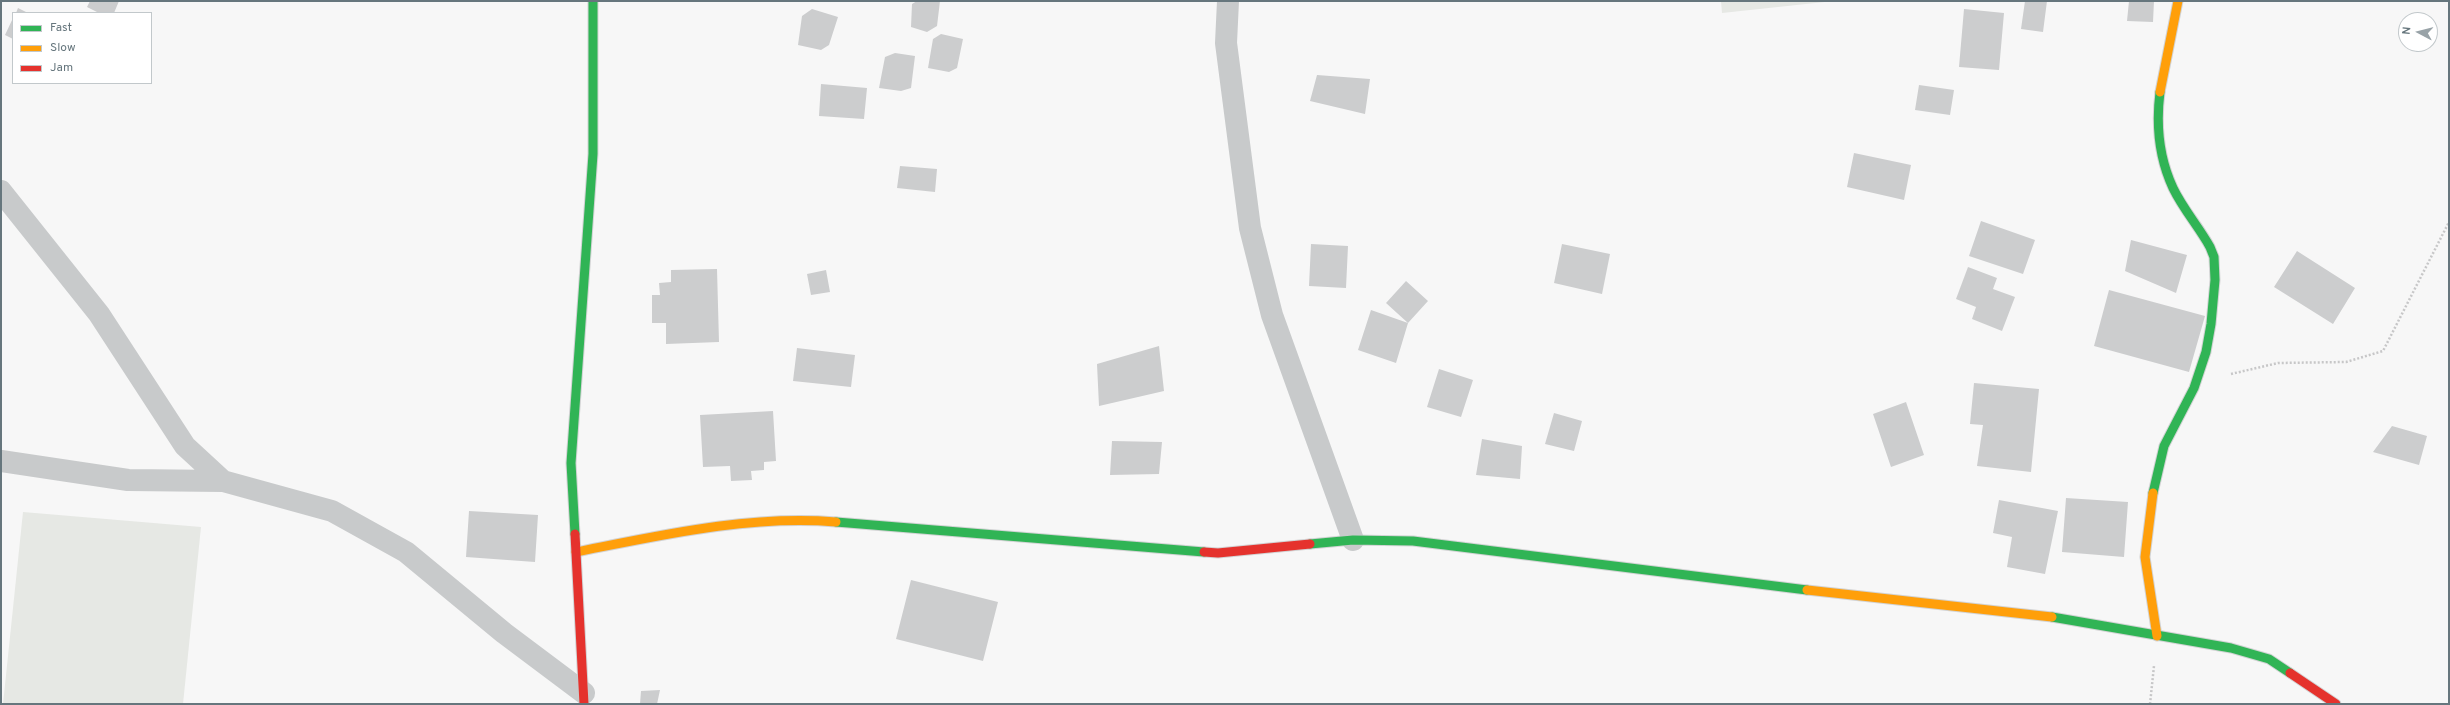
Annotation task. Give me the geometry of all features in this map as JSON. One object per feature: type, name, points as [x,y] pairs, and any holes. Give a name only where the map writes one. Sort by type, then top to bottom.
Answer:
[{"type":"street","points":[[584,698],[571,463],[593,154],[593,1]]},
{"type":"street","points":[[1228,1],[1226,43],[1250,228],[1272,315],[1353,540]]},
{"type":"street","points":[[2157,636],[2145,569],[2153,491],[2165,444],[2198,380],[2214,319],[2216,263],[2199,226],[2173,187],[2166,166],[2158,128],[2160,83],[2178,1]]},
{"type":"street","points":[[1,191],[99,314],[185,446],[223,481]]},
{"type":"street","points":[[1,461],[128,480],[223,481],[332,511],[406,552],[584,698]]},
{"type":"street","points":[[576,552],[676,532],[735,523],[806,520],[1218,552],[1353,540],[1413,541],[1878,599],[2038,615],[2232,648],[2269,659],[2336,704]]},
{"type":"path","points":[[2198,380],[2278,363],[2346,362],[2383,351],[2449,222]]},
{"type":"path","points":[[2150,704],[2157,636]]},
{"type":"shaded area","points":[[1721,1],[1834,1],[1722,13]]},
{"type":"shaded area","points":[[23,512],[201,527],[183,704],[3,704]]},
{"type":"building","points":[[90,1],[119,1],[114,12],[97,12],[87,7]]},
{"type":"building","points":[[917,1],[940,1],[937,26],[927,32],[911,27],[912,4]]},
{"type":"building","points":[[2025,1],[2047,1],[2043,32],[2021,29]]},
{"type":"building","points":[[2129,1],[2154,1],[2153,22],[2127,21]]},
{"type":"building","points":[[18,8],[26,12],[16,12]]},
{"type":"building","points":[[812,9],[838,17],[829,45],[821,50],[798,45],[802,16]]},
{"type":"building","points":[[1964,9],[2004,13],[1999,70],[1959,67]]},
{"type":"building","points":[[12,20],[12,38],[5,35]]},
{"type":"building","points":[[941,34],[963,39],[957,68],[949,72],[928,68],[933,39]]},
{"type":"building","points":[[895,53],[915,56],[911,88],[901,91],[879,88],[885,57]]},
{"type":"building","points":[[1317,75],[1370,79],[1365,114],[1310,101]]},
{"type":"building","points":[[821,84],[867,88],[864,119],[819,116]]},
{"type":"building","points":[[1919,85],[1954,90],[1950,115],[1915,110]]},
{"type":"building","points":[[1854,153],[1911,165],[1904,200],[1847,187]]},
{"type":"building","points":[[900,166],[937,169],[935,192],[897,188]]},
{"type":"building","points":[[1981,221],[2035,240],[2023,274],[1969,256]]},
{"type":"building","points":[[2131,240],[2187,255],[2176,293],[2125,271]]},
{"type":"building","points":[[1311,244],[1348,246],[1346,288],[1309,286]]},
{"type":"building","points":[[1562,244],[1610,254],[1602,294],[1554,283]]},
{"type":"building","points":[[2297,251],[2355,288],[2333,324],[2274,287]]},
{"type":"building","points":[[1968,267],[1997,278],[1993,289],[2015,297],[2002,331],[1972,319],[1976,307],[1956,299]]},
{"type":"building","points":[[717,269],[719,342],[666,344],[666,323],[652,323],[652,295],[660,295],[659,283],[671,282],[671,270]]},
{"type":"building","points":[[826,270],[830,292],[811,295],[807,274]]},
{"type":"building","points":[[1406,281],[1428,301],[1408,323],[1386,303]]},
{"type":"building","points":[[2109,290],[2205,316],[2189,372],[2094,346]]},
{"type":"building","points":[[1371,310],[1408,323],[1396,363],[1358,350]]},
{"type":"building","points":[[1159,346],[1164,391],[1099,406],[1097,364]]},
{"type":"building","points":[[797,348],[855,355],[851,387],[793,381]]},
{"type":"building","points":[[1439,369],[1473,380],[1461,417],[1427,407]]},
{"type":"building","points":[[1974,383],[2039,389],[2031,472],[1977,466],[1983,425],[1970,424]]},
{"type":"building","points":[[1906,402],[1924,455],[1891,467],[1873,414]]},
{"type":"building","points":[[773,411],[776,461],[764,462],[764,470],[751,471],[752,480],[731,481],[730,466],[703,467],[700,415]]},
{"type":"building","points":[[1554,413],[1582,421],[1574,451],[1545,444]]},
{"type":"building","points":[[2392,426],[2427,436],[2419,465],[2373,452]]},
{"type":"building","points":[[1482,439],[1522,446],[1520,479],[1476,475]]},
{"type":"building","points":[[1112,441],[1162,442],[1159,474],[1110,475]]},
{"type":"building","points":[[2066,498],[2128,502],[2124,557],[2062,552]]},
{"type":"building","points":[[1999,500],[2058,511],[2045,574],[2007,567],[2012,537],[1993,533]]},
{"type":"building","points":[[469,511],[538,515],[535,562],[466,557]]},
{"type":"building","points":[[911,580],[998,602],[983,661],[896,639]]},
{"type":"building","points":[[660,690],[657,704],[640,704],[641,691]]},
{"type":"traffic: fast","points":[[575,534],[571,463],[593,154],[593,1]]},
{"type":"traffic: fast","points":[[2153,493],[2164,446],[2194,388],[2206,352],[2211,324],[2215,280],[2214,257],[2210,247],[2177,196],[2164,165],[2158,116],[2160,92]]},
{"type":"traffic: fast","points":[[836,522],[1204,552]]},
{"type":"traffic: fast","points":[[1310,544],[1353,540],[1413,541],[1807,590]]},
{"type":"traffic: fast","points":[[2052,617],[2231,648],[2269,659],[2290,673]]},
{"type":"traffic: slow","points":[[2160,92],[2178,1]]},
{"type":"traffic: slow","points":[[2153,493],[2145,557],[2157,636]]},
{"type":"traffic: slow","points":[[576,552],[673,533],[738,524],[770,521],[836,522]]},
{"type":"traffic: slow","points":[[1807,590],[2052,617]]},
{"type":"traffic: jam","points":[[575,534],[584,704]]},
{"type":"traffic: jam","points":[[1204,552],[1218,553],[1310,544]]},
{"type":"traffic: jam","points":[[2290,673],[2336,704]]}]
